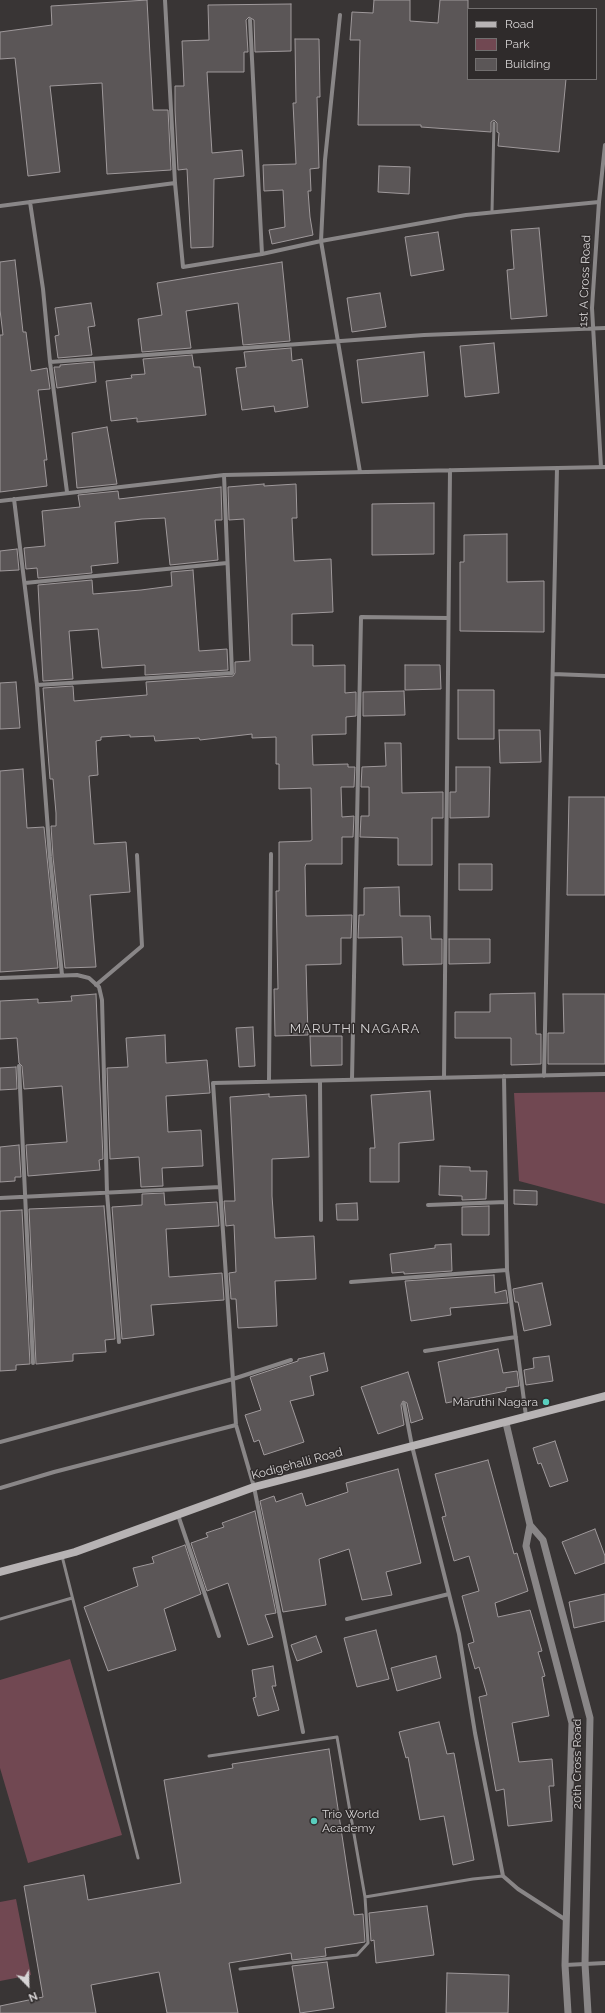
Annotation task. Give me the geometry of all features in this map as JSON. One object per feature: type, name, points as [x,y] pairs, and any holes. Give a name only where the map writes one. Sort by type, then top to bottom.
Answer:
[{"type":"main road","name":"Kodigehalli Road","points":[[0,1572],[62,1556],[254,1487],[506,1423],[605,1396]]},
{"type":"street","points":[[165,0],[175,183],[183,267],[262,254],[321,241],[466,215],[599,202]]},
{"type":"street","points":[[340,15],[325,160],[321,241],[340,342],[360,472]]},
{"type":"street","points":[[250,20],[262,254]]},
{"type":"street","name":"1st A Cross Road","points":[[603,467],[592,308],[599,202],[605,145]]},
{"type":"street","points":[[0,206],[175,183]]},
{"type":"street","points":[[30,202],[43,289],[50,362],[67,492]]},
{"type":"street","points":[[50,362],[424,335],[605,328]]},
{"type":"street","points":[[0,501],[67,492],[224,475],[603,467]]},
{"type":"street","points":[[544,1076],[557,468]]},
{"type":"street","points":[[444,1078],[450,470]]},
{"type":"street","points":[[38,685],[232,673],[224,475]]},
{"type":"street","points":[[14,499],[38,685],[50,857],[62,975]]},
{"type":"street","points":[[25,583],[227,564]]},
{"type":"street","points":[[352,1079],[361,618],[448,618]]},
{"type":"street","points":[[553,674],[605,676]]},
{"type":"street","points":[[269,1081],[271,854]]},
{"type":"street","points":[[96,984],[142,946],[137,855]]},
{"type":"street","points":[[0,978],[77,975],[89,978],[99,987],[102,1000],[107,1193],[119,1342]]},
{"type":"street","points":[[19,1066],[33,1363]]},
{"type":"street","points":[[303,1732],[254,1487],[236,1425],[213,1083],[605,1074]]},
{"type":"street","points":[[504,1076],[507,1270],[526,1417]]},
{"type":"street","points":[[320,1080],[321,1220]]},
{"type":"street","points":[[0,1198],[220,1187]]},
{"type":"street","points":[[428,1205],[506,1202]]},
{"type":"street","points":[[351,1282],[507,1270]]},
{"type":"street","points":[[425,1351],[516,1337]]},
{"type":"street","points":[[0,1442],[233,1379],[291,1360]]},
{"type":"street","points":[[404,1404],[412,1446],[459,1634],[475,1733],[503,1876],[518,1889],[567,1920]]},
{"type":"street","name":"20th Cross Road","points":[[506,1423],[530,1525],[526,1546],[572,1723],[565,1966],[568,2013]]},
{"type":"street","points":[[0,1488],[54,1472],[236,1425]]},
{"type":"street","points":[[178,1514],[219,1636]]},
{"type":"street","name":"20th Cross Road","points":[[530,1525],[543,1540],[590,1718],[585,1964],[588,2013]]},
{"type":"street","points":[[347,1619],[449,1594]]},
{"type":"street","points":[[565,1966],[605,1963]]},
{"type":"lane","points":[[492,212],[494,123]]},
{"type":"lane","points":[[62,1556],[138,1858]]},
{"type":"lane","points":[[0,1619],[72,1598]]},
{"type":"lane","points":[[209,1756],[338,1737],[365,1897],[368,1943],[357,1955],[240,1969]]},
{"type":"lane","points":[[365,1897],[473,1879],[503,1876]]},
{"type":"green space","points":[[605,1092],[605,1204],[519,1181],[514,1093]]},
{"type":"green space","points":[[70,1659],[122,1835],[28,1863],[0,1768],[0,1680]]},
{"type":"green space","points":[[16,1899],[31,1975],[0,1981],[0,1902]]},
{"type":"building","points":[[147,0],[153,110],[168,110],[171,170],[107,174],[102,83],[50,86],[60,172],[28,176],[15,58],[0,59],[0,32],[52,25],[51,6]]},
{"type":"building","points":[[374,0],[410,0],[410,21],[438,23],[440,0],[468,0],[467,80],[566,80],[559,152],[498,146],[499,133],[497,132],[497,123],[494,120],[491,122],[491,132],[421,127],[421,125],[358,125],[360,40],[350,40],[352,12],[373,13]]},
{"type":"building","points":[[291,4],[291,51],[255,52],[254,20],[249,17],[246,20],[248,52],[244,52],[244,72],[207,72],[212,153],[242,150],[244,176],[214,179],[213,247],[191,248],[187,169],[178,170],[175,110],[175,86],[184,86],[182,41],[209,40],[208,5]]},
{"type":"building","points":[[295,39],[319,39],[320,97],[317,97],[319,168],[310,169],[311,191],[308,191],[313,235],[272,244],[269,230],[285,227],[283,190],[264,191],[263,165],[296,164],[293,103],[296,103]]},
{"type":"building","points":[[379,166],[410,167],[409,194],[378,192]]},
{"type":"building","points":[[539,228],[547,316],[511,319],[507,270],[514,269],[511,230]]},
{"type":"building","points":[[438,232],[444,270],[411,276],[405,237]]},
{"type":"building","points":[[15,260],[23,332],[26,332],[31,371],[47,368],[50,389],[38,390],[47,460],[44,460],[47,486],[0,492],[0,335],[3,335],[0,310],[0,262]]},
{"type":"building","points":[[282,262],[290,341],[243,345],[238,303],[186,311],[191,348],[142,352],[138,319],[162,315],[157,283]]},
{"type":"building","points":[[380,293],[386,327],[352,332],[347,298]]},
{"type":"building","points":[[91,303],[95,326],[88,327],[92,355],[58,358],[55,336],[59,335],[55,308]]},
{"type":"building","points":[[494,343],[499,393],[465,397],[460,346]]},
{"type":"building","points":[[291,348],[292,361],[302,359],[308,407],[275,412],[274,406],[242,410],[236,368],[246,367],[244,352]]},
{"type":"building","points":[[424,352],[428,396],[362,403],[357,360]]},
{"type":"building","points":[[192,355],[194,367],[200,367],[206,415],[137,422],[137,418],[111,421],[106,381],[132,378],[131,375],[145,374],[143,359]]},
{"type":"building","points":[[94,362],[96,382],[57,388],[54,367],[60,367],[60,365]]},
{"type":"building","points":[[107,427],[117,484],[77,488],[72,433]]},
{"type":"building","points":[[264,484],[264,486],[296,484],[297,518],[292,518],[294,561],[331,559],[333,612],[292,614],[292,645],[313,645],[313,666],[345,665],[345,693],[356,692],[356,716],[346,717],[346,734],[312,735],[313,765],[348,764],[348,767],[355,767],[354,787],[341,787],[342,817],[354,816],[353,837],[342,837],[342,864],[306,864],[305,867],[306,916],[352,915],[351,938],[341,938],[341,964],[306,965],[308,1035],[275,1036],[274,989],[278,989],[276,891],[279,891],[279,842],[312,840],[311,788],[279,789],[279,764],[276,764],[276,737],[252,738],[252,734],[200,740],[199,738],[155,741],[154,736],[130,737],[130,735],[101,737],[101,740],[96,741],[98,775],[89,776],[94,844],[126,842],[130,892],[90,895],[96,967],[65,968],[53,857],[51,826],[56,826],[56,813],[53,779],[50,779],[43,688],[73,686],[74,701],[147,695],[146,682],[233,676],[235,673],[235,662],[250,661],[244,519],[229,520],[228,487]]},
{"type":"building","points":[[221,487],[222,520],[215,520],[218,560],[170,565],[165,518],[142,519],[115,522],[118,563],[91,566],[92,573],[38,578],[37,568],[26,569],[24,548],[45,546],[42,511],[80,507],[78,495],[118,491],[119,499]]},
{"type":"building","points":[[434,503],[434,554],[372,555],[372,504]]},
{"type":"building","points":[[507,534],[507,582],[544,581],[544,632],[460,631],[460,562],[464,562],[464,535]]},
{"type":"building","points":[[17,549],[19,570],[0,571],[0,551]]},
{"type":"building","points":[[193,570],[199,651],[227,649],[228,670],[145,675],[145,665],[102,668],[98,629],[69,631],[73,679],[43,681],[38,585],[92,580],[93,594],[141,590],[172,586],[171,572]]},
{"type":"building","points":[[405,665],[440,665],[441,689],[405,690]]},
{"type":"building","points":[[16,682],[20,728],[0,729],[0,683]]},
{"type":"building","points":[[458,690],[494,690],[494,739],[458,739]]},
{"type":"building","points":[[404,691],[405,715],[363,716],[363,692]]},
{"type":"building","points":[[499,730],[540,730],[541,762],[500,763]]},
{"type":"building","points":[[385,743],[401,743],[402,793],[443,792],[443,818],[432,818],[432,865],[398,865],[398,838],[360,837],[361,816],[369,816],[369,787],[361,787],[362,767],[386,766]]},
{"type":"building","points":[[456,767],[490,767],[489,817],[450,818],[450,792],[456,792]]},
{"type":"building","points":[[23,769],[27,828],[44,827],[58,968],[0,972],[0,771]]},
{"type":"building","points":[[569,797],[605,797],[605,895],[567,895]]},
{"type":"building","points":[[459,864],[492,864],[492,890],[459,890]]},
{"type":"building","points":[[399,887],[400,916],[430,916],[431,939],[442,939],[442,964],[403,965],[402,937],[358,938],[359,915],[364,915],[364,888]]},
{"type":"building","points":[[449,939],[490,939],[490,963],[449,964]]},
{"type":"building","points":[[535,993],[536,1034],[541,1034],[541,1064],[511,1065],[511,1038],[455,1038],[455,1012],[490,1012],[490,994]]},
{"type":"building","points":[[96,994],[103,1159],[99,1160],[100,1170],[28,1176],[26,1145],[67,1142],[62,1086],[24,1089],[22,1066],[19,1063],[17,1038],[0,1039],[0,1001],[38,999],[38,1003],[72,1001],[71,996]]},
{"type":"building","points":[[563,994],[605,994],[605,1064],[548,1064],[548,1033],[564,1033]]},
{"type":"building","points":[[253,1027],[255,1066],[239,1067],[236,1028]]},
{"type":"building","points":[[165,1035],[166,1063],[207,1060],[210,1093],[166,1096],[168,1132],[201,1130],[203,1166],[162,1168],[163,1186],[141,1187],[139,1157],[110,1159],[107,1068],[128,1067],[126,1038]]},
{"type":"building","points":[[310,1036],[342,1036],[342,1065],[311,1066]]},
{"type":"building","points":[[16,1067],[17,1089],[0,1090],[0,1068]]},
{"type":"building","points":[[430,1091],[434,1140],[399,1143],[399,1182],[370,1182],[370,1148],[375,1148],[371,1095]]},
{"type":"building","points":[[269,1094],[269,1097],[306,1095],[309,1157],[272,1159],[272,1196],[275,1238],[314,1236],[316,1279],[275,1281],[277,1326],[238,1328],[236,1299],[231,1299],[229,1273],[236,1272],[234,1225],[226,1226],[224,1201],[235,1201],[230,1097]]},
{"type":"building","points":[[19,1145],[21,1177],[15,1177],[15,1181],[0,1182],[0,1147]]},
{"type":"building","points":[[440,1166],[470,1167],[470,1171],[487,1171],[486,1199],[462,1200],[462,1196],[439,1195]]},
{"type":"building","points":[[514,1190],[537,1191],[537,1205],[514,1204]]},
{"type":"building","points":[[164,1193],[165,1205],[217,1202],[219,1226],[166,1229],[169,1277],[222,1273],[224,1300],[151,1305],[154,1335],[122,1339],[112,1207],[142,1205],[142,1194]]},
{"type":"building","points":[[357,1203],[358,1220],[337,1220],[336,1204]]},
{"type":"building","points":[[104,1206],[115,1339],[105,1340],[106,1352],[73,1354],[73,1361],[36,1364],[29,1209]]},
{"type":"building","points":[[489,1206],[489,1235],[462,1235],[462,1207]]},
{"type":"building","points":[[22,1210],[30,1364],[16,1365],[16,1370],[0,1371],[0,1211]]},
{"type":"building","points":[[451,1244],[452,1271],[404,1274],[404,1272],[392,1273],[390,1254],[435,1248],[435,1245]]},
{"type":"building","points":[[494,1275],[495,1293],[506,1290],[508,1303],[450,1308],[451,1315],[411,1321],[405,1281]]},
{"type":"building","points":[[542,1283],[551,1325],[524,1331],[518,1302],[515,1302],[513,1289]]},
{"type":"building","points":[[498,1349],[503,1373],[517,1371],[519,1386],[506,1388],[506,1391],[446,1403],[438,1362]]},
{"type":"building","points":[[324,1353],[328,1371],[310,1376],[314,1395],[290,1401],[304,1442],[264,1455],[259,1440],[254,1442],[245,1415],[261,1410],[250,1377],[298,1361],[298,1359]]},
{"type":"building","points":[[549,1356],[553,1381],[526,1385],[524,1370],[534,1368],[533,1358]]},
{"type":"building","points":[[408,1372],[423,1419],[411,1423],[407,1403],[403,1401],[401,1405],[404,1425],[378,1434],[361,1387]]},
{"type":"building","points":[[555,1441],[568,1481],[550,1487],[541,1463],[538,1464],[533,1448]]},
{"type":"building","points":[[488,1460],[514,1554],[517,1553],[528,1591],[495,1603],[498,1617],[530,1610],[542,1651],[538,1652],[545,1676],[542,1677],[549,1716],[512,1723],[519,1762],[552,1759],[554,1786],[549,1786],[552,1821],[508,1826],[504,1789],[496,1791],[479,1697],[487,1695],[479,1667],[475,1669],[468,1644],[474,1642],[462,1596],[479,1591],[469,1556],[454,1561],[442,1517],[446,1516],[435,1474]]},
{"type":"building","points":[[398,1469],[421,1563],[386,1572],[392,1595],[362,1600],[349,1549],[319,1559],[326,1605],[283,1612],[260,1501],[274,1496],[276,1502],[302,1493],[306,1506],[348,1492],[346,1483]]},
{"type":"building","points":[[255,1511],[276,1613],[265,1615],[273,1637],[248,1645],[228,1583],[207,1591],[191,1543],[208,1537],[206,1533],[224,1527],[222,1523]]},
{"type":"building","points":[[595,1529],[605,1556],[605,1563],[575,1574],[562,1542]]},
{"type":"building","points":[[185,1545],[201,1594],[164,1609],[176,1650],[108,1671],[84,1607],[138,1586],[133,1568],[154,1563],[152,1557]]},
{"type":"building","points":[[605,1594],[605,1621],[574,1628],[569,1602]]},
{"type":"building","points":[[376,1630],[389,1679],[357,1687],[344,1638]]},
{"type":"building","points":[[316,1636],[322,1652],[297,1661],[291,1645]]},
{"type":"building","points":[[436,1656],[441,1678],[397,1691],[391,1668]]},
{"type":"building","points":[[273,1666],[276,1686],[272,1686],[279,1710],[258,1716],[253,1698],[256,1697],[252,1670]]},
{"type":"building","points":[[439,1722],[447,1754],[454,1753],[474,1860],[453,1865],[444,1816],[420,1820],[408,1757],[406,1758],[399,1732]]},
{"type":"building","points":[[329,1749],[354,1915],[363,1914],[365,1942],[325,1948],[326,1956],[292,1960],[291,1953],[229,1963],[238,2013],[167,2013],[159,1972],[91,1985],[96,2013],[0,2013],[0,2006],[43,1997],[24,1886],[84,1875],[88,1900],[181,1883],[164,1780],[233,1768],[232,1764]]},
{"type":"building","points":[[427,1906],[434,1955],[376,1963],[374,1940],[371,1941],[369,1913]]},
{"type":"building","points":[[327,1962],[334,2008],[300,2013],[292,1966]]},
{"type":"building","points":[[447,1973],[509,1975],[508,2013],[446,2013]]},
{"type":"place","name":"Maruthi Nagara","points":[[546,1402]]},
{"type":"place","name":"Trio World Academy","points":[[314,1821]]},
{"type":"district","name":"MARUTHI NAGARA","points":[[355,1029]]}]
